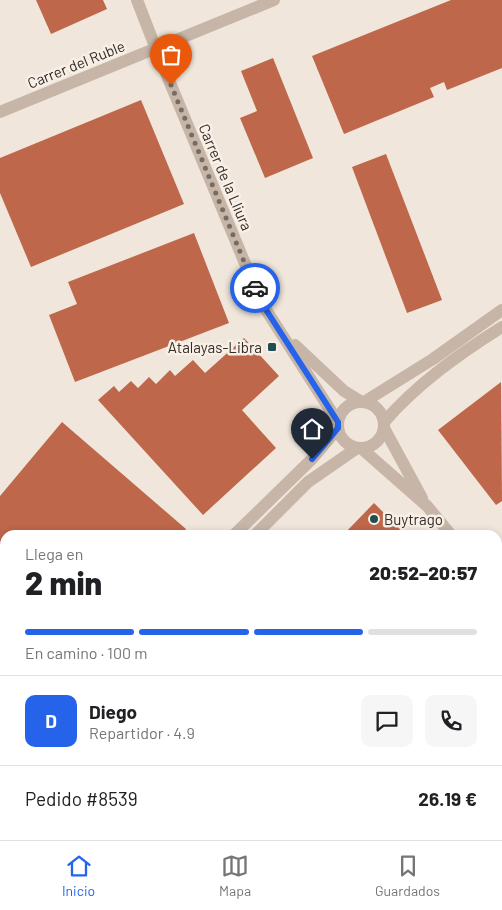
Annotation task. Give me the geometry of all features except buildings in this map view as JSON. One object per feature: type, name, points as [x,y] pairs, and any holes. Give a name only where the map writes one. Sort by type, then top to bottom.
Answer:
[{"type":"street","name":"Carrer de la Lliura","points":[[137,0],[261,302],[338,425]]},
{"type":"street","name":"Carrer del Ruble","points":[[0,112],[156,49],[249,5],[274,0]]},
{"type":"street","points":[[239,530],[312,459],[338,425],[344,410],[349,405],[363,402],[433,359],[502,310]]},
{"type":"street","points":[[338,425],[342,439],[352,446],[359,448],[367,447],[378,440],[384,425],[408,396],[428,379],[502,326]]},
{"type":"street","name":"Carrer de la Lliura","points":[[282,334],[344,391],[363,402]]},
{"type":"street","points":[[363,402],[375,407],[379,411],[384,425],[427,506]]},
{"type":"street","points":[[359,448],[427,506],[448,530]]},
{"type":"street","points":[[259,530],[308,482],[359,448]]},
{"type":"way so far","points":[[171,85],[255,288]]},
{"type":"place","name":"Atalayas-Libra","points":[[272,347]]},
{"type":"place","name":"Buytrago","points":[[374,519]]},
{"type":"route","points":[[255,288],[261,302],[338,422],[338,428],[312,459]]}]
